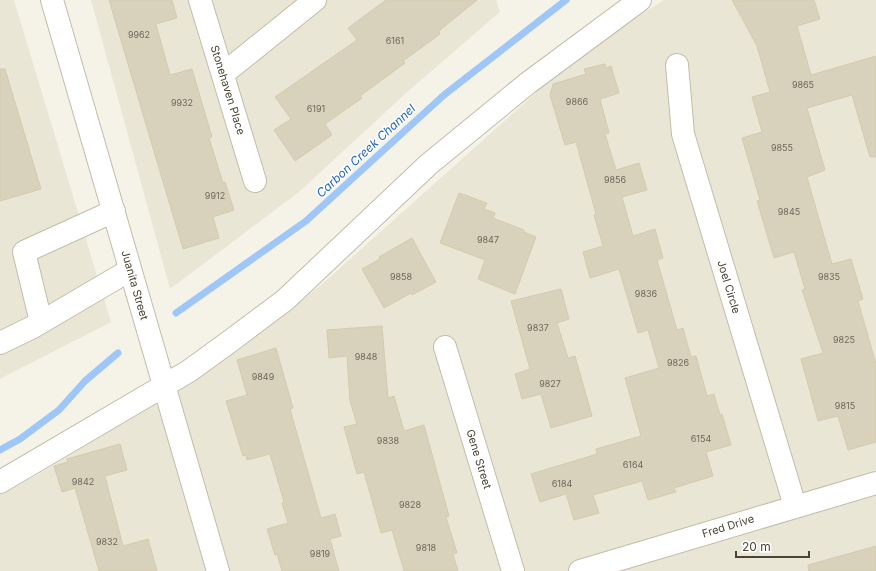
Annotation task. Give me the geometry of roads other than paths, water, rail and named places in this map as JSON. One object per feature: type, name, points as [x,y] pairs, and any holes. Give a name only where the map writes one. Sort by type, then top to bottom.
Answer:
[{"type":"street","name":"Juanita Street","points":[[52,0],[218,571]]},
{"type":"street","name":"Stonehaven Place","points":[[200,0],[255,181]]},
{"type":"street","points":[[223,74],[315,0]]},
{"type":"street","points":[[0,482],[189,371],[284,300],[429,164],[528,83],[640,0]]},
{"type":"street","name":"Joel Circle","points":[[677,65],[683,134],[795,506]]},
{"type":"street","points":[[41,322],[24,252],[114,211]]},
{"type":"street","points":[[0,342],[41,322],[130,270]]},
{"type":"street","name":"Gene Street","points":[[445,347],[513,571]]},
{"type":"street","name":"Fred Drive","points":[[580,571],[876,482]]},
{"type":"waterway","name":"Carbon Creek Channel","points":[[176,313],[306,221],[444,95],[566,0]]},
{"type":"waterway","name":"Carbon Creek Channel","points":[[0,450],[20,439],[59,410],[85,381],[118,353]]}]
